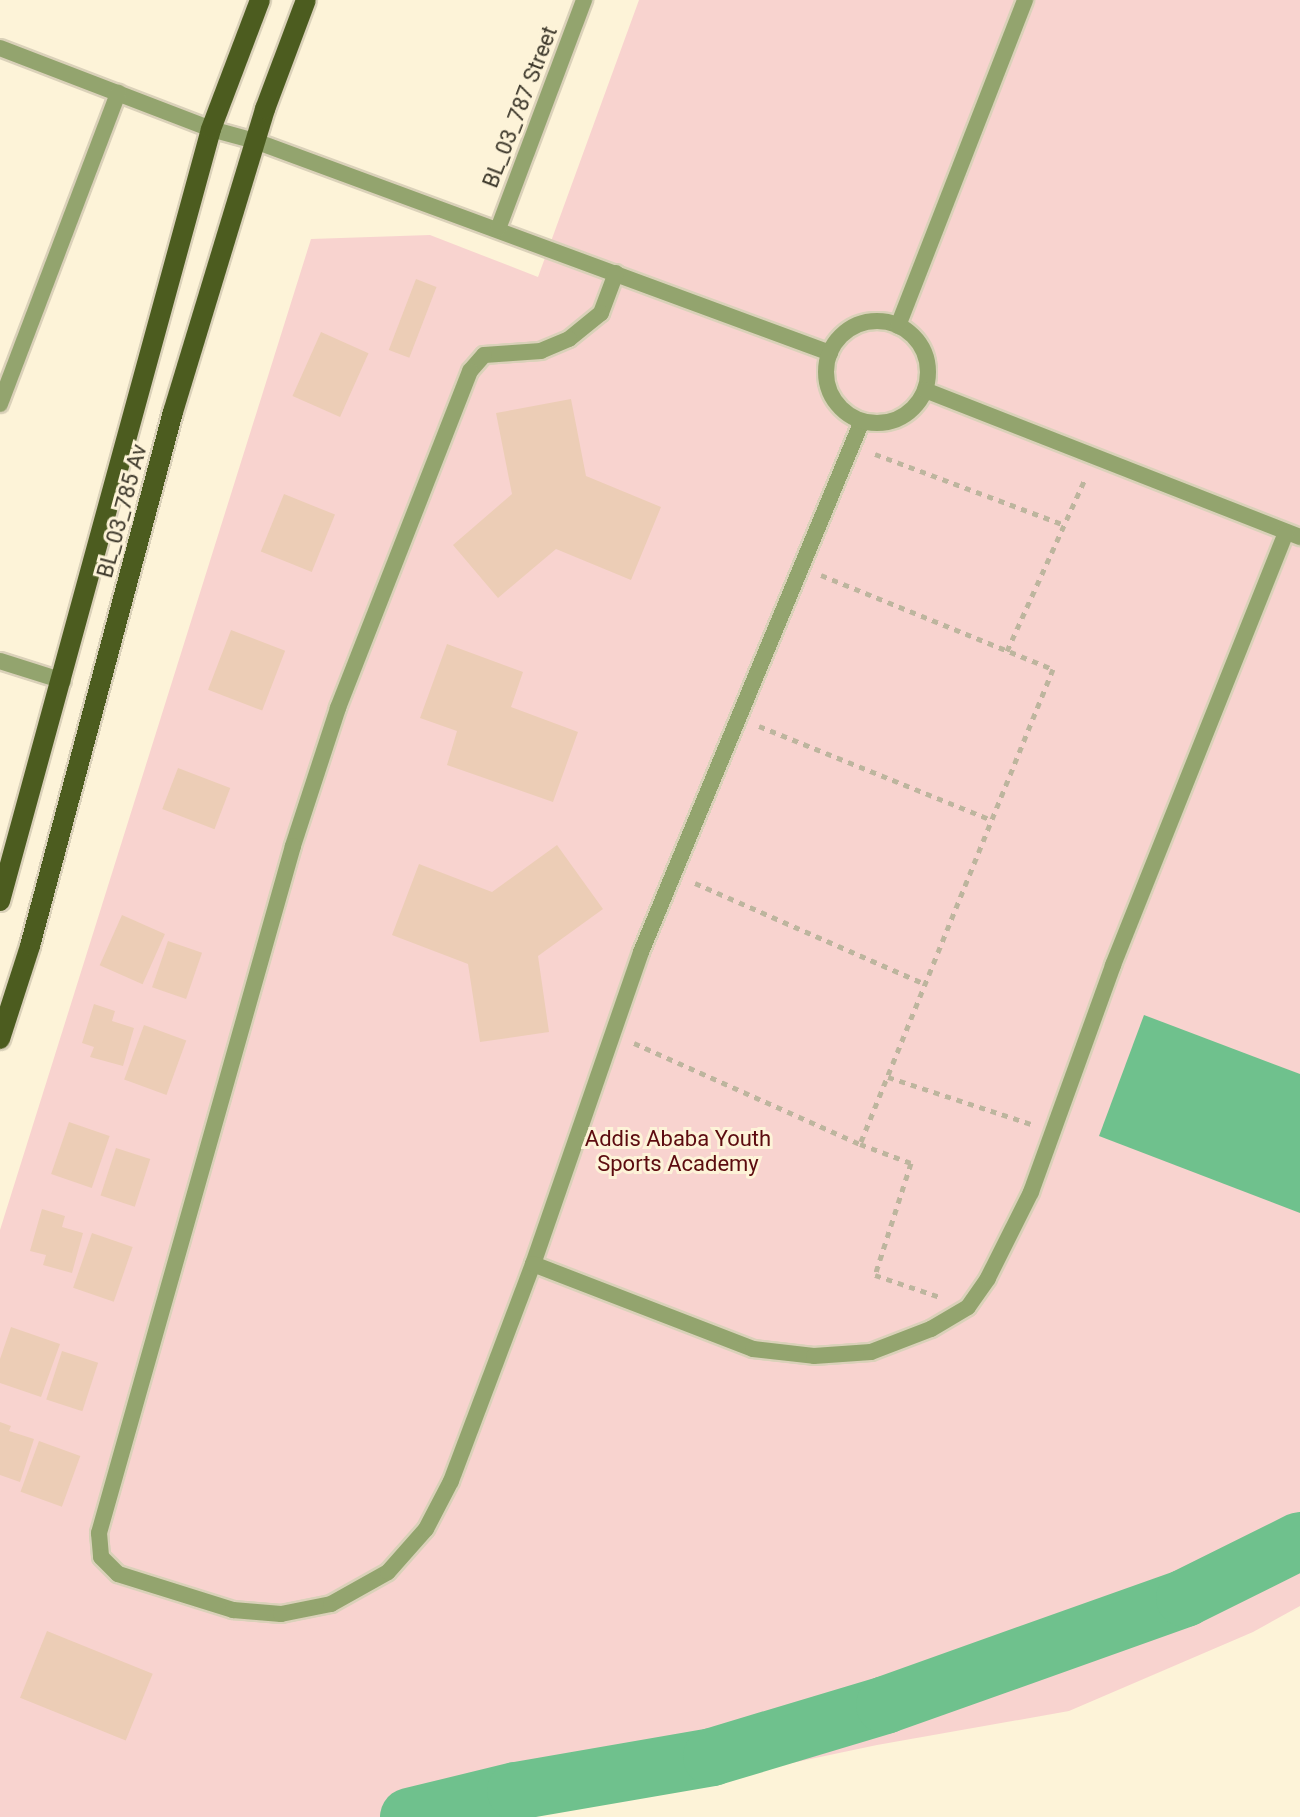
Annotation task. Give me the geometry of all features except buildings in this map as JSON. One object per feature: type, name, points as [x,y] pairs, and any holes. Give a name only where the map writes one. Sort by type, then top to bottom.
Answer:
[{"type":"main road","name":"BL_03_785 Av","points":[[0,901],[63,681],[211,129],[260,0]]},
{"type":"main road","name":"BL_03_785 Av","points":[[0,1039],[34,932],[173,412],[255,141],[306,0]]},
{"type":"street","name":"BL_03_787 Street","points":[[498,229],[584,0]]},
{"type":"street","points":[[898,326],[1025,0]]},
{"type":"street","points":[[0,48],[211,129],[255,141],[830,353]]},
{"type":"street","points":[[0,404],[118,93]]},
{"type":"street","points":[[616,273],[601,313],[569,339],[541,351],[484,355],[470,371],[338,708],[293,846],[99,1533],[101,1557],[118,1574],[233,1610],[281,1614],[331,1604],[388,1572],[426,1529],[451,1481],[533,1264],[611,1032],[737,718],[803,568],[862,421]]},
{"type":"street","points":[[866,322],[898,326],[911,334],[926,360],[925,390],[915,406],[900,418],[881,423],[862,421],[842,408],[828,387],[830,353],[851,328],[866,322]]},
{"type":"street","points":[[533,1264],[753,1349],[814,1356],[871,1352],[931,1329],[968,1307],[988,1278],[1031,1192],[1124,937],[1293,534],[925,390]]},
{"type":"street","points":[[0,661],[63,681]]},
{"type":"path","points":[[853,445],[1065,525]]},
{"type":"path","points":[[1007,651],[1096,456]]},
{"type":"path","points":[[803,568],[1053,669],[860,1144]]},
{"type":"path","points":[[737,718],[992,820]]},
{"type":"path","points":[[674,874],[925,984]]},
{"type":"path","points":[[611,1032],[860,1144],[911,1163],[875,1275],[968,1307]]},
{"type":"path","points":[[888,1077],[1053,1131]]},
{"type":"green space","name":"Addis Ababa Youth Sports Academy","points":[[639,0],[1300,0],[1300,1606],[1253,1632],[1069,1711],[877,1745],[534,1817],[0,1817],[0,1230],[311,239],[430,235],[538,277]]},
{"type":"shaded area","points":[[1144,1015],[1300,1074],[1300,1213],[1099,1136]]},
{"type":"waterway","points":[[409,1817],[516,1791],[712,1757],[885,1705],[1185,1598],[1300,1541]]}]
